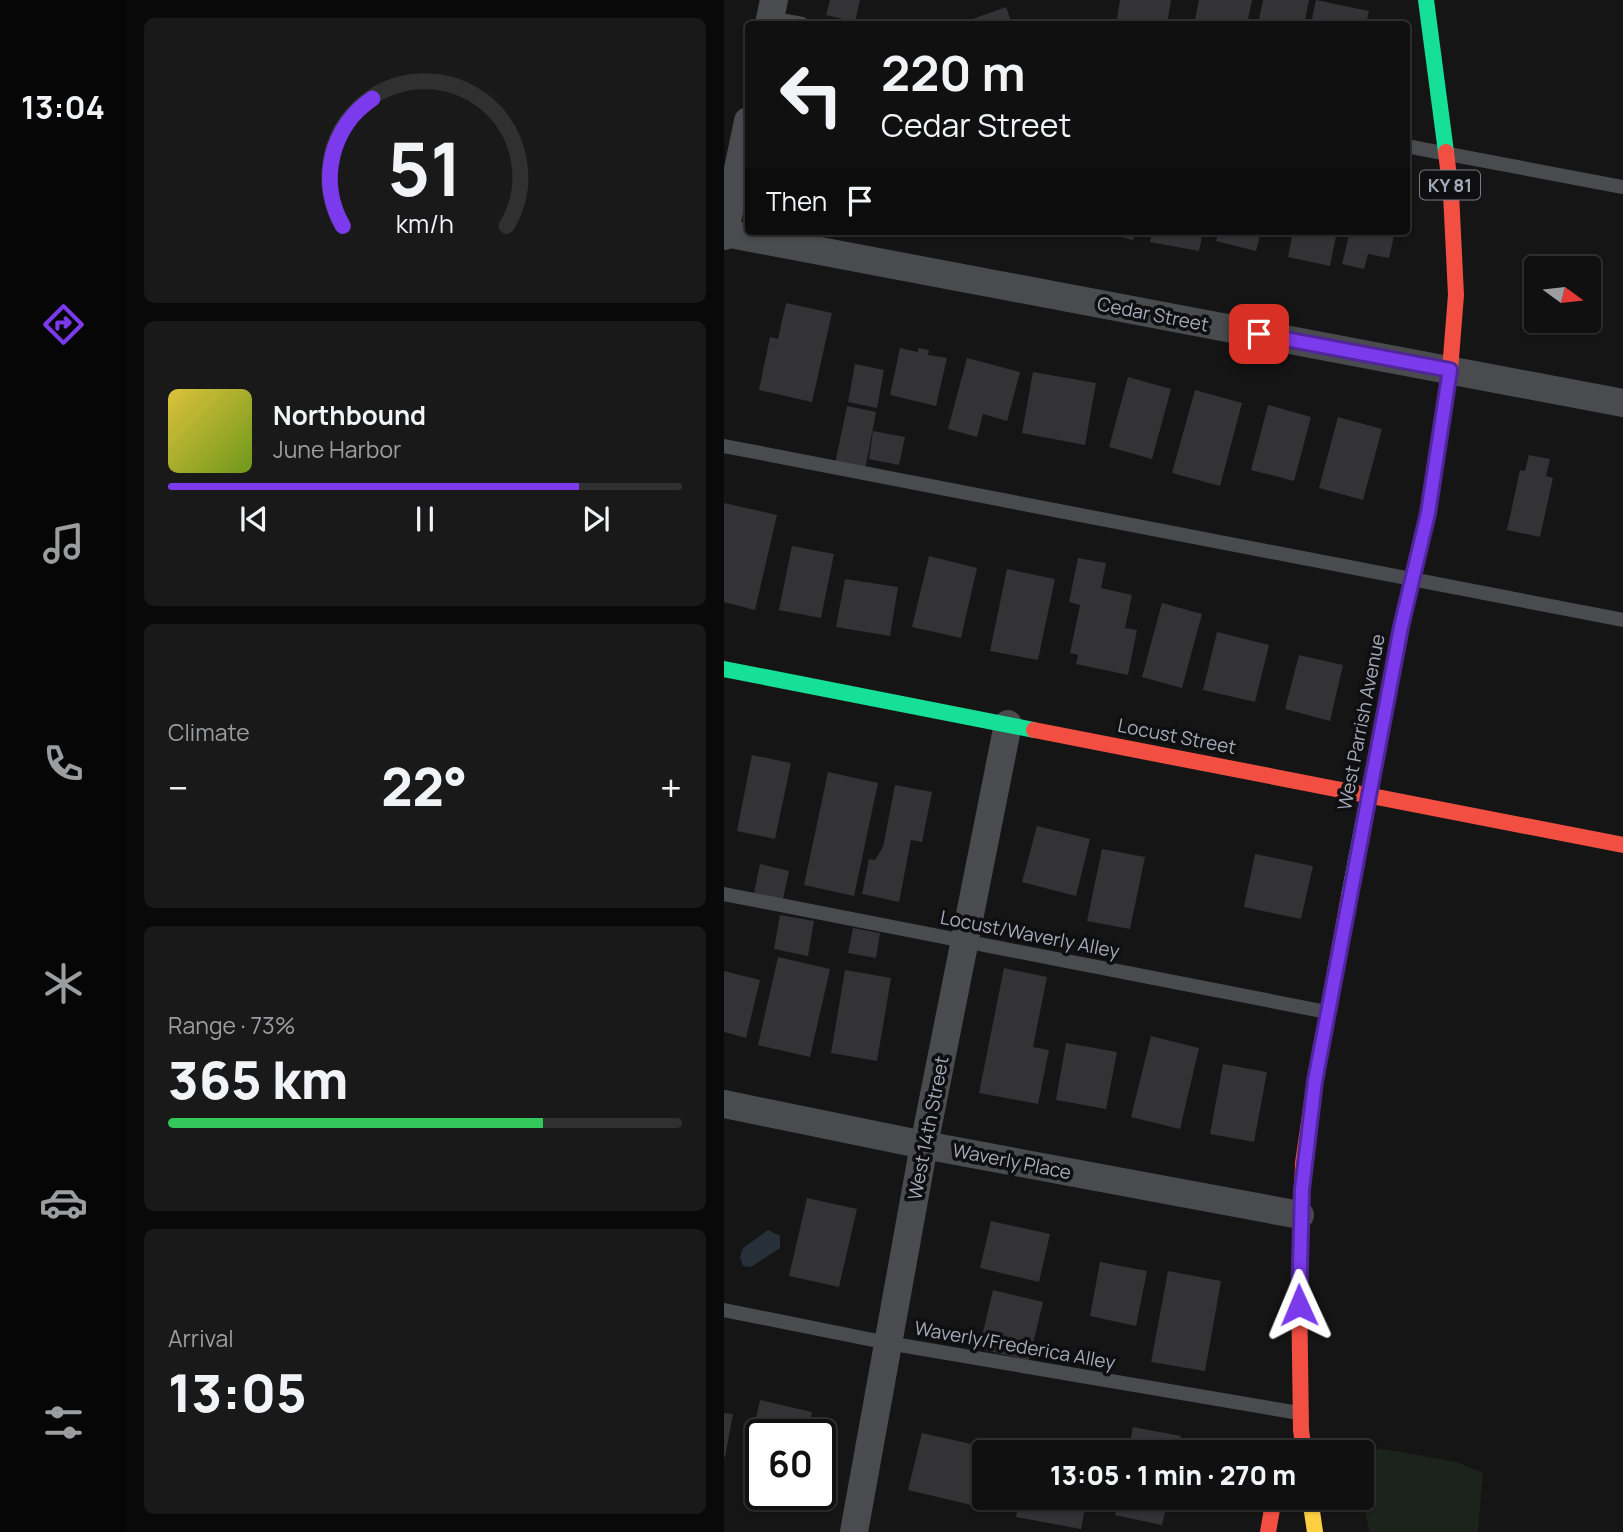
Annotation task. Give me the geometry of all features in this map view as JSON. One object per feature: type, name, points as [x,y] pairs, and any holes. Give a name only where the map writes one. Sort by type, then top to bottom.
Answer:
[{"type":"main road","name":"West Parrish Avenue","points":[[1303,1440],[1300,1215],[1305,1150],[1328,1013],[1401,627],[1428,513],[1450,370],[1456,295],[1454,230],[1426,0]]},
{"type":"main road","name":"Locust Street","points":[[724,669],[1622,845]]},
{"type":"main road","points":[[1291,1440],[1301,1421]]},
{"type":"main road","points":[[1268,1532],[1272,1510]]},
{"type":"main road","points":[[1312,1510],[1315,1530]]},
{"type":"street","points":[[724,234],[745,135]]},
{"type":"street","name":"Cedar Street","points":[[724,234],[1622,403]]},
{"type":"street","name":"West 14th Street","points":[[854,1532],[924,1145],[1008,724]]},
{"type":"street","name":"Waverly Place","points":[[724,1104],[924,1145],[1300,1215]]},
{"type":"lane","points":[[771,14],[793,21]]},
{"type":"lane","points":[[1410,147],[1622,187]]},
{"type":"lane","points":[[724,446],[1622,620]]},
{"type":"lane","name":"Locust/Waverly Alley","points":[[724,894],[1328,1013]]},
{"type":"lane","name":"Waverly/Frederica Alley","points":[[724,1310],[1301,1421]]},
{"type":"shaded area","points":[[768,1230],[780,1236],[780,1248],[751,1267],[743,1266],[740,1257],[743,1248]]},
{"type":"shaded area","points":[[1374,1449],[1456,1462],[1483,1473],[1478,1532],[1369,1532],[1365,1510],[1374,1510]]},
{"type":"building","points":[[830,0],[860,0],[855,21],[826,15]]},
{"type":"building","points":[[1120,0],[1171,0],[1168,21],[1116,21]]},
{"type":"building","points":[[1199,0],[1252,0],[1248,21],[1195,20]]},
{"type":"building","points":[[1263,0],[1309,0],[1305,21],[1259,21]]},
{"type":"building","points":[[1316,0],[1369,11],[1367,21],[1312,21]]},
{"type":"building","points":[[1006,7],[1011,21],[970,21]]},
{"type":"building","points":[[1112,235],[1134,235],[1133,240]]},
{"type":"building","points":[[1151,235],[1202,235],[1199,251],[1150,242]]},
{"type":"building","points":[[1218,235],[1260,235],[1256,251],[1216,241]]},
{"type":"building","points":[[1292,235],[1336,235],[1330,266],[1288,257]]},
{"type":"building","points":[[1349,235],[1394,235],[1389,258],[1368,254],[1364,269],[1342,264]]},
{"type":"building","points":[[786,303],[832,313],[812,402],[759,390],[770,337],[778,339]]},
{"type":"building","points":[[900,348],[918,352],[918,348],[929,350],[928,355],[947,358],[936,406],[890,395]]},
{"type":"building","points":[[967,358],[1020,372],[1007,421],[983,414],[977,437],[948,429]]},
{"type":"building","points":[[855,364],[884,370],[877,408],[848,402]]},
{"type":"building","points":[[1033,372],[1096,383],[1085,445],[1022,433]]},
{"type":"building","points":[[1128,377],[1171,389],[1152,459],[1109,447]]},
{"type":"building","points":[[1195,390],[1242,403],[1220,486],[1172,473]]},
{"type":"building","points":[[1268,405],[1311,417],[1294,481],[1251,470]]},
{"type":"building","points":[[847,406],[876,412],[865,470],[835,464]]},
{"type":"building","points":[[1338,417],[1382,429],[1363,500],[1319,488]]},
{"type":"building","points":[[873,431],[905,437],[899,465],[869,459]]},
{"type":"building","points":[[1529,455],[1550,459],[1546,476],[1553,478],[1540,537],[1507,530],[1520,470],[1525,471]]},
{"type":"building","points":[[724,503],[777,515],[755,610],[724,602]]},
{"type":"building","points":[[792,546],[834,554],[821,618],[779,610]]},
{"type":"building","points":[[929,556],[977,568],[961,638],[912,627]]},
{"type":"building","points":[[1078,558],[1106,563],[1101,588],[1132,595],[1125,628],[1137,630],[1128,675],[1076,664],[1078,655],[1070,653],[1080,605],[1069,602]]},
{"type":"building","points":[[1007,569],[1055,579],[1038,660],[990,651]]},
{"type":"building","points":[[845,579],[898,587],[890,636],[836,627]]},
{"type":"building","points":[[1162,603],[1202,614],[1182,688],[1142,677]]},
{"type":"building","points":[[1217,632],[1269,645],[1255,702],[1203,690]]},
{"type":"building","points":[[1299,655],[1343,665],[1330,721],[1285,709]]},
{"type":"building","points":[[752,755],[791,763],[775,839],[737,831]]},
{"type":"building","points":[[828,772],[878,783],[854,896],[804,885]]},
{"type":"building","points":[[895,785],[932,792],[922,842],[911,840],[899,902],[862,894],[869,859],[875,860],[883,847]]},
{"type":"building","points":[[1037,826],[1090,839],[1076,896],[1022,882]]},
{"type":"building","points":[[1102,849],[1145,857],[1130,929],[1087,921]]},
{"type":"building","points":[[1255,854],[1313,866],[1301,919],[1244,907]]},
{"type":"building","points":[[760,864],[789,871],[783,899],[754,893]]},
{"type":"building","points":[[780,915],[814,921],[808,956],[774,949]]},
{"type":"building","points":[[853,928],[880,933],[876,958],[848,953]]},
{"type":"building","points":[[778,957],[830,969],[810,1057],[758,1045]]},
{"type":"building","points":[[1004,968],[1047,977],[1033,1047],[1049,1050],[1038,1104],[979,1093]]},
{"type":"building","points":[[845,970],[891,978],[877,1061],[831,1053]]},
{"type":"building","points":[[724,971],[760,980],[746,1038],[724,1032]]},
{"type":"building","points":[[1151,1036],[1199,1048],[1180,1129],[1131,1117]]},
{"type":"building","points":[[1066,1043],[1117,1052],[1106,1109],[1056,1100]]},
{"type":"building","points":[[1223,1064],[1267,1072],[1254,1142],[1210,1134]]},
{"type":"building","points":[[807,1198],[857,1209],[839,1287],[789,1276]]},
{"type":"building","points":[[991,1221],[1050,1234],[1039,1282],[980,1268]]},
{"type":"building","points":[[1100,1262],[1147,1271],[1136,1326],[1090,1316]]},
{"type":"building","points":[[1168,1271],[1221,1281],[1205,1371],[1151,1362]]},
{"type":"building","points":[[993,1290],[1043,1302],[1029,1360],[979,1349]]},
{"type":"building","points":[[760,1400],[812,1412],[810,1419],[756,1419]]},
{"type":"building","points":[[724,1413],[733,1414],[725,1457],[724,1457]]},
{"type":"building","points":[[1133,1427],[1181,1436],[1180,1440],[1130,1440]]},
{"type":"building","points":[[922,1433],[972,1444],[972,1505],[908,1490]]},
{"type":"building","points":[[1017,1510],[1085,1510],[1081,1529],[1016,1517]]},
{"type":"building","points":[[1116,1510],[1165,1510],[1162,1525],[1115,1515]]},
{"type":"traffic: fast","points":[[1426,0],[1446,152]]},
{"type":"traffic: fast","points":[[1349,896],[1401,627],[1427,517]]},
{"type":"traffic: fast","points":[[724,669],[1034,730]]},
{"type":"traffic: slow","points":[[1312,1510],[1315,1532]]},
{"type":"traffic: jam","points":[[1427,517],[1450,370],[1456,295],[1451,193],[1446,152]]},
{"type":"traffic: jam","points":[[1034,730],[1623,845]]},
{"type":"traffic: jam","points":[[1302,1440],[1299,1285],[1303,1163],[1349,896]]},
{"type":"traffic: jam","points":[[1268,1532],[1272,1510]]},
{"type":"route","points":[[1259,334],[1450,370],[1428,513],[1401,627],[1315,1081],[1303,1163],[1299,1305]]}]
